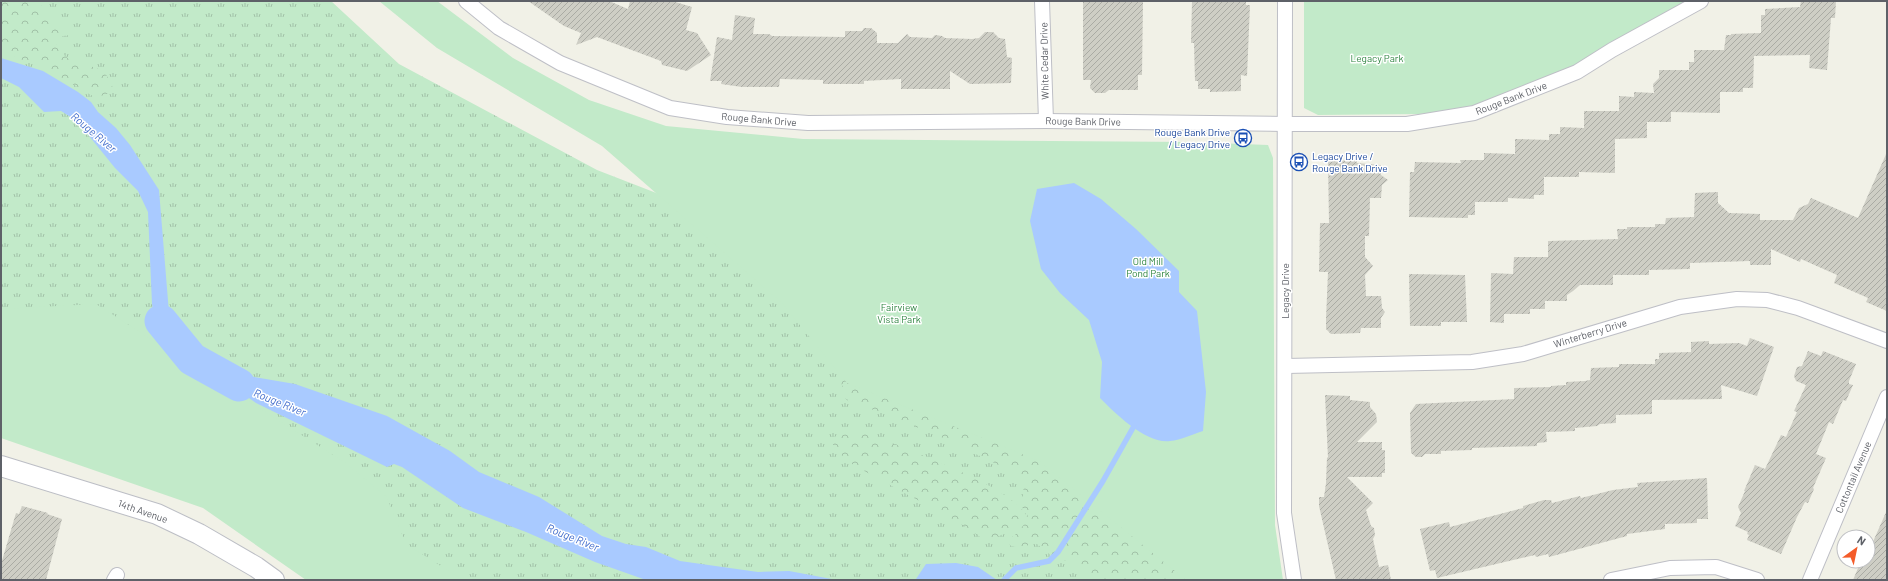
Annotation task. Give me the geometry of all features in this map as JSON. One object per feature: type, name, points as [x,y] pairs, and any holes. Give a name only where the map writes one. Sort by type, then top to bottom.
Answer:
[{"type":"main road","name":"14th Avenue","points":[[1,466],[157,514],[199,534],[256,567],[274,580]]},
{"type":"street","name":"Rouge Bank Drive","points":[[466,1],[499,28],[560,63],[670,108],[727,117],[801,123],[1046,121],[1285,124],[1407,124],[1474,114],[1577,72],[1612,50],[1701,1]]},
{"type":"street","name":"White Cedar Drive","points":[[1042,1],[1046,121]]},
{"type":"street","name":"Legacy Drive","points":[[1285,1],[1286,366],[1284,513],[1294,580]]},
{"type":"street","name":"Winterberry Drive","points":[[1286,366],[1472,362],[1523,354],[1680,306],[1737,299],[1767,300],[1798,308],[1887,341]]},
{"type":"street","name":"Cottontail Avenue","points":[[1810,580],[1887,397]]},
{"type":"street","points":[[1611,580],[1670,568],[1716,567],[1757,580]]},
{"type":"green space","points":[[1,1],[331,1],[399,64],[597,170],[837,263],[1199,580],[396,580],[1,384]]},
{"type":"green space","points":[[1,1],[37,1],[55,20],[69,29],[71,35],[63,36],[55,42],[63,54],[69,59],[102,71],[106,75],[114,91],[96,98],[47,69],[1,52]]},
{"type":"green space","points":[[379,1],[437,1],[513,58],[589,100],[666,126],[803,139],[1191,142],[1268,145],[1273,158],[1275,525],[1283,580],[1186,580],[1039,461],[847,383],[782,303],[602,146],[437,48]]},
{"type":"green space","name":"Legacy Park","points":[[1304,1],[1686,1],[1575,66],[1476,108],[1419,114],[1318,115],[1304,108]]},
{"type":"green space","points":[[796,263],[1253,580],[1096,580],[1086,577],[1078,565],[1072,560],[1058,561],[1037,544],[1030,543],[1024,549],[1011,546],[1005,540],[1014,536],[1029,519],[1026,512],[1018,503],[1024,493],[1022,484],[1014,475],[1003,468],[958,444],[877,411],[855,405],[848,401],[844,397],[845,390],[840,382],[845,376]]},
{"type":"green space","points":[[96,304],[344,462],[386,496],[406,544],[463,580],[306,580],[203,508],[1,438],[1,309]]},
{"type":"green space","points":[[858,431],[866,432],[954,468],[979,480],[1001,492],[1017,505],[1027,517],[1012,531],[993,538],[983,539],[958,522],[855,466],[834,447],[830,438]]},
{"type":"water","points":[[1,58],[43,71],[78,92],[91,102],[98,112],[116,128],[130,145],[159,190],[169,313],[181,337],[208,357],[248,376],[295,384],[387,416],[450,451],[479,472],[539,497],[602,536],[626,544],[646,547],[680,561],[758,572],[789,571],[837,580],[646,580],[595,562],[526,532],[463,508],[402,467],[394,464],[387,467],[256,403],[158,333],[152,304],[148,212],[138,191],[115,168],[77,121],[61,111],[44,112],[19,87],[1,78]]},
{"type":"water","points":[[1074,183],[1101,199],[1136,229],[1179,271],[1179,292],[1197,311],[1206,392],[1203,431],[1170,441],[1161,441],[1151,438],[1132,427],[1100,398],[1102,362],[1089,320],[1060,293],[1041,269],[1030,221],[1037,189]]},
{"type":"water","points":[[956,563],[978,567],[997,580],[887,580],[916,579],[926,564]]},
{"type":"building","points":[[528,1],[609,1],[628,9],[630,1],[672,1],[692,7],[686,30],[697,33],[711,55],[687,71],[662,65],[661,61],[597,37],[576,45],[581,33],[564,26]]},
{"type":"building","points":[[1083,1],[1143,1],[1142,75],[1138,75],[1138,90],[1109,90],[1105,93],[1095,93],[1090,88],[1091,80],[1083,80]]},
{"type":"building","points":[[1192,1],[1246,1],[1246,5],[1250,5],[1247,76],[1241,75],[1241,91],[1210,92],[1210,89],[1198,89],[1198,81],[1195,81],[1194,43],[1191,43]]},
{"type":"building","points":[[1801,1],[1836,1],[1835,18],[1831,18],[1827,70],[1809,68],[1810,55],[1754,56],[1753,88],[1743,88],[1743,92],[1720,92],[1720,113],[1671,112],[1671,122],[1647,122],[1647,138],[1615,139],[1615,173],[1579,172],[1579,177],[1544,177],[1544,195],[1534,195],[1534,199],[1508,198],[1508,202],[1475,202],[1475,215],[1468,215],[1468,218],[1409,217],[1410,172],[1414,172],[1415,162],[1461,163],[1460,160],[1484,160],[1484,153],[1515,154],[1515,139],[1549,140],[1549,134],[1560,134],[1560,127],[1584,128],[1584,111],[1619,111],[1619,96],[1634,97],[1634,92],[1654,93],[1653,84],[1659,78],[1659,70],[1689,70],[1689,62],[1694,62],[1694,50],[1724,50],[1726,35],[1761,33],[1761,15],[1765,15],[1765,9],[1800,7]]},
{"type":"building","points":[[735,15],[755,18],[753,34],[769,34],[772,36],[845,37],[845,31],[862,31],[864,28],[871,28],[877,33],[877,43],[898,43],[907,34],[910,37],[932,38],[935,35],[945,38],[972,39],[979,38],[985,32],[993,32],[999,38],[1005,39],[1007,57],[1012,58],[1011,83],[970,84],[950,71],[950,89],[901,89],[901,79],[864,81],[864,84],[823,84],[823,80],[780,79],[779,87],[742,87],[721,84],[722,81],[710,81],[717,37],[732,40]]},
{"type":"building","points":[[1887,152],[1887,311],[1866,302],[1868,298],[1834,283],[1837,275],[1801,259],[1800,262],[1771,249],[1771,265],[1750,265],[1750,261],[1690,263],[1690,269],[1649,270],[1649,275],[1613,275],[1613,285],[1580,285],[1567,295],[1567,301],[1545,301],[1545,309],[1530,309],[1530,314],[1504,314],[1504,323],[1490,322],[1491,273],[1513,274],[1514,257],[1548,257],[1548,241],[1618,239],[1617,229],[1627,229],[1627,227],[1655,227],[1655,224],[1665,224],[1666,218],[1694,217],[1695,193],[1718,192],[1718,203],[1729,213],[1760,214],[1760,220],[1793,220],[1799,208],[1808,204],[1811,198],[1858,218]]},
{"type":"building","points":[[1357,160],[1357,163],[1381,165],[1381,175],[1388,180],[1382,185],[1381,198],[1370,198],[1369,236],[1365,236],[1365,257],[1373,266],[1365,275],[1366,296],[1381,296],[1382,308],[1385,312],[1381,318],[1381,328],[1361,328],[1360,333],[1331,334],[1326,329],[1328,272],[1319,272],[1320,223],[1329,223],[1328,161]]},
{"type":"building","points":[[1409,274],[1465,275],[1467,322],[1441,322],[1441,326],[1410,326]]},
{"type":"building","points":[[1750,338],[1774,347],[1757,396],[1721,385],[1722,399],[1652,400],[1652,414],[1616,415],[1616,423],[1575,428],[1575,431],[1546,432],[1547,442],[1537,443],[1537,446],[1472,448],[1472,450],[1441,451],[1441,454],[1425,454],[1422,457],[1416,457],[1411,453],[1410,413],[1416,404],[1514,399],[1514,388],[1551,387],[1566,385],[1566,382],[1590,380],[1591,368],[1619,367],[1619,364],[1655,364],[1655,359],[1659,359],[1659,353],[1691,352],[1691,342],[1709,341],[1709,344],[1739,343],[1747,346]]},
{"type":"building","points":[[1808,351],[1821,356],[1823,351],[1856,364],[1849,381],[1849,384],[1853,385],[1846,401],[1843,400],[1833,424],[1829,422],[1816,454],[1826,458],[1813,488],[1814,489],[1808,503],[1805,502],[1797,517],[1781,554],[1747,540],[1749,535],[1747,534],[1748,532],[1735,526],[1741,513],[1738,507],[1755,465],[1765,469],[1781,435],[1786,437],[1797,412],[1794,411],[1806,385],[1796,381],[1794,376],[1797,367],[1802,366]]},
{"type":"building","points":[[1325,395],[1350,396],[1350,400],[1370,402],[1370,407],[1376,414],[1377,422],[1357,442],[1382,442],[1382,450],[1385,450],[1385,473],[1382,473],[1382,477],[1347,477],[1373,503],[1366,510],[1371,526],[1374,528],[1375,535],[1373,539],[1379,567],[1388,565],[1391,580],[1336,580],[1319,506],[1319,497],[1324,497],[1327,457],[1328,458]]},
{"type":"building","points":[[1707,478],[1708,519],[1697,519],[1697,523],[1665,524],[1665,529],[1627,534],[1627,536],[1549,557],[1548,554],[1536,557],[1535,555],[1437,578],[1435,570],[1430,571],[1420,529],[1449,522],[1450,527],[1523,508],[1523,506],[1544,500],[1551,500],[1552,503],[1580,496],[1581,498],[1613,490],[1638,487],[1637,483]]},
{"type":"building","points":[[22,506],[48,513],[47,514],[62,519],[46,580],[1,580],[1,564],[16,513],[19,514]]},
{"type":"building","points":[[1887,510],[1887,580],[1853,580],[1858,569],[1876,569],[1876,535]]},
{"type":"waterway","name":"Rouge River","points":[[161,321],[192,359],[239,385]]},
{"type":"waterway","points":[[1004,580],[1016,568],[1049,561],[1058,552],[1103,481],[1134,426]]},
{"type":"place","name":"Rouge Bank Drive / Legacy Drive","points":[[1243,138]]},
{"type":"place","name":"Legacy Drive / Rouge Bank Drive","points":[[1299,162]]},
{"type":"park label","name":"Old Mill Pond Park","points":[[1148,266]]},
{"type":"park label","name":"Fairview Vista Park","points":[[899,312]]}]
